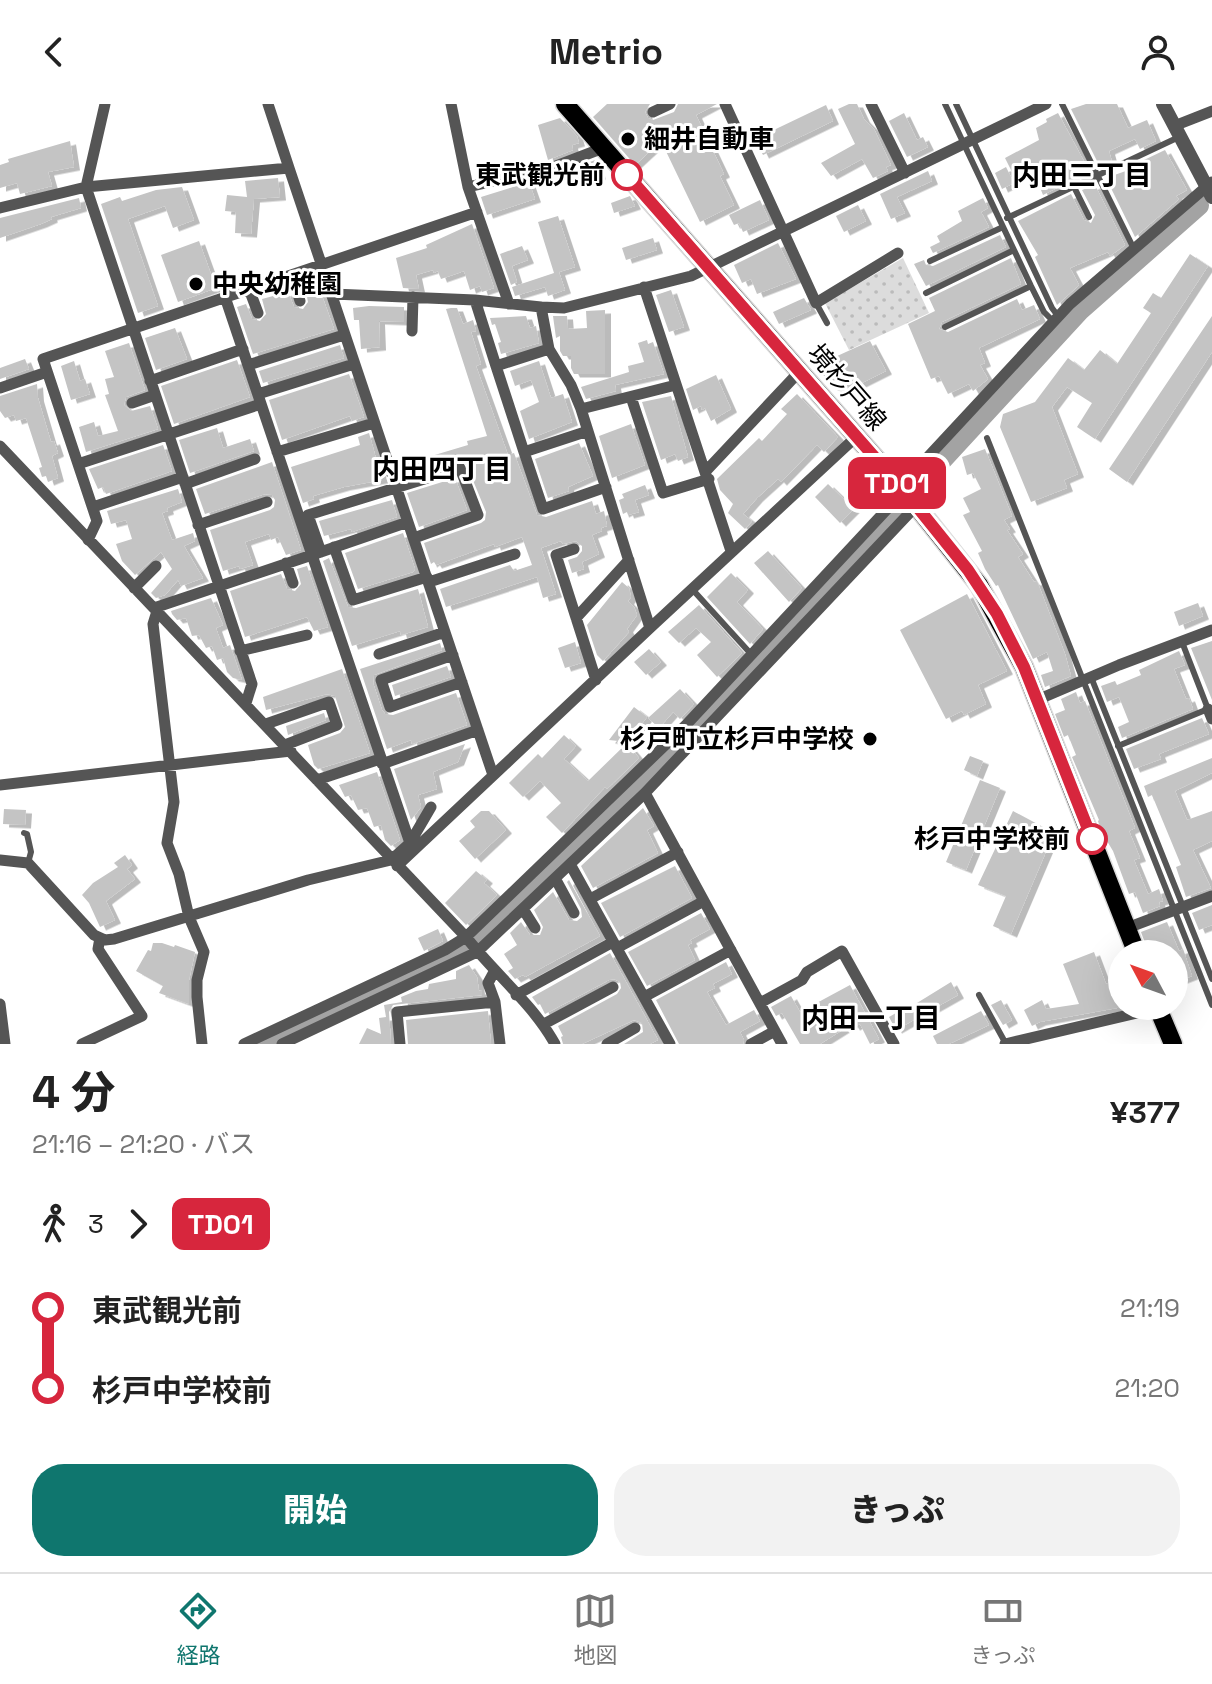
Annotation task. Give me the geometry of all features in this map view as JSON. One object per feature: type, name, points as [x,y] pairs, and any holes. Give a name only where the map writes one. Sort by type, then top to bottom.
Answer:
[{"type":"main road","name":"境杉戸線","points":[[565,104],[908,495],[991,603],[1016,649],[1132,940]]},
{"type":"main road","points":[[1163,1020],[1173,1044]]},
{"type":"street","points":[[105,104],[86,187],[252,684],[246,703]]},
{"type":"street","points":[[268,104],[493,775]]},
{"type":"street","points":[[451,104],[468,187],[509,304]]},
{"type":"street","points":[[653,112],[670,104]]},
{"type":"street","points":[[725,104],[816,303],[898,253]]},
{"type":"street","points":[[871,104],[905,173]]},
{"type":"street","points":[[333,294],[475,300],[564,308],[644,287],[709,268],[1046,104]]},
{"type":"street","points":[[282,1044],[300,1040],[477,952],[645,793],[908,495],[1056,318],[1134,249],[1210,188],[1163,104]]},
{"type":"street","points":[[1177,132],[1212,111]]},
{"type":"street","points":[[468,187],[551,168],[603,148]]},
{"type":"street","points":[[0,208],[86,187],[289,168]]},
{"type":"street","points":[[88,540],[97,521],[43,359],[477,212]]},
{"type":"street","points":[[292,275],[300,301]]},
{"type":"street","points":[[644,287],[731,551]]},
{"type":"street","points":[[249,289],[258,313]]},
{"type":"street","points":[[225,297],[277,452],[316,553],[410,843]]},
{"type":"street","points":[[412,331],[413,297]]},
{"type":"street","points":[[475,300],[543,509],[606,487]]},
{"type":"street","points":[[541,307],[549,349],[571,385],[581,409],[650,628]]},
{"type":"street","points":[[248,365],[344,335]]},
{"type":"street","points":[[150,381],[243,349]]},
{"type":"street","points":[[496,366],[549,349]]},
{"type":"street","points":[[78,464],[168,434],[354,364]]},
{"type":"street","points":[[0,388],[47,372]]},
{"type":"street","points":[[631,397],[663,493],[707,475],[799,372]]},
{"type":"street","points":[[581,409],[676,385]]},
{"type":"street","points":[[132,403],[155,395]]},
{"type":"street","points":[[277,452],[374,423]]},
{"type":"street","points":[[524,452],[588,431]]},
{"type":"street","points":[[0,860],[28,863],[94,935],[114,939],[308,880],[394,863],[493,775],[856,437]]},
{"type":"street","points":[[0,446],[466,937],[494,972],[544,1024],[555,1044]]},
{"type":"street","points":[[93,507],[255,459]]},
{"type":"street","points":[[316,553],[308,515],[460,468],[478,515],[414,538]]},
{"type":"street","points":[[244,1044],[445,950],[466,937],[646,767],[751,654],[908,495]]},
{"type":"street","points":[[198,525],[267,502]]},
{"type":"street","points":[[155,610],[218,585],[408,522]]},
{"type":"street","points":[[334,547],[353,600],[515,554]]},
{"type":"street","points":[[574,549],[556,555],[596,680]]},
{"type":"street","points":[[576,618],[629,560]]},
{"type":"street","points":[[286,563],[293,583]]},
{"type":"street","points":[[134,588],[156,566]]},
{"type":"street","points":[[155,610],[153,624],[174,802],[167,843],[179,874],[189,917],[204,952],[197,980],[202,1044]]},
{"type":"street","points":[[1037,700],[1212,630]]},
{"type":"street","points":[[379,654],[445,632]]},
{"type":"street","points":[[240,651],[307,635]]},
{"type":"street","points":[[453,655],[381,680],[390,707],[462,682]]},
{"type":"street","points":[[0,785],[288,748],[337,725],[329,702],[266,724]]},
{"type":"street","points":[[317,780],[478,730]]},
{"type":"street","points":[[645,793],[782,1044]]},
{"type":"street","points":[[394,863],[431,807]]},
{"type":"street","points":[[590,899],[678,852]]},
{"type":"street","points":[[570,864],[668,1043]]},
{"type":"street","points":[[555,878],[574,913]]},
{"type":"street","points":[[1127,928],[1212,896]]},
{"type":"street","points":[[516,995],[704,901]]},
{"type":"street","points":[[523,909],[535,928]]},
{"type":"street","points":[[82,1044],[142,1016],[98,949],[100,938]]},
{"type":"street","points":[[644,997],[731,950]]},
{"type":"street","points":[[760,1003],[802,980],[807,972],[842,951],[894,1044]]},
{"type":"street","points":[[494,972],[488,983],[495,1002],[500,1044]]},
{"type":"street","points":[[544,1024],[613,987]]},
{"type":"street","points":[[395,992],[400,1044]]},
{"type":"street","points":[[397,1012],[495,1002]]},
{"type":"street","points":[[0,1004],[5,1044]]},
{"type":"street","points":[[1005,1044],[1108,1019]]},
{"type":"street","points":[[607,1044],[635,1028]]},
{"type":"street","points":[[751,1044],[775,1031]]},
{"type":"lane","points":[[945,104],[1009,218],[1056,318]]},
{"type":"lane","points":[[956,104],[968,143],[1015,254],[1044,312],[1056,318]]},
{"type":"lane","points":[[1062,104],[1134,249]]},
{"type":"lane","points":[[930,261],[1177,132]]},
{"type":"lane","points":[[1074,187],[1089,217]]},
{"type":"lane","points":[[926,293],[1015,254],[1026,253]]},
{"type":"lane","points":[[945,327],[1031,286]]},
{"type":"lane","points":[[816,303],[827,323]]},
{"type":"lane","points":[[987,438],[1087,678],[1177,910],[1212,979]]},
{"type":"lane","points":[[691,589],[751,654]]},
{"type":"lane","points":[[1118,746],[1210,714],[1182,642]]},
{"type":"lane","points":[[1087,678],[1118,746],[1212,1005]]},
{"type":"lane","points":[[24,833],[27,834],[31,852],[28,863]]},
{"type":"lane","points":[[979,995],[1005,1044]]},
{"type":"shaded area","points":[[903,258],[929,313],[849,350],[825,303]]},
{"type":"building","points":[[607,104],[650,104],[645,112],[653,120],[674,112],[678,104],[717,104],[696,115],[724,174],[720,176],[734,205],[700,222],[661,141],[635,165],[593,117]]},
{"type":"building","points":[[857,104],[864,119],[874,129],[891,165],[886,167],[888,171],[873,178],[862,159],[831,176],[821,163],[855,144],[838,109]]},
{"type":"building","points":[[1086,104],[1117,104],[1128,128],[1147,120],[1156,141],[1140,149],[1135,139],[1109,151],[1112,162],[1100,167],[1071,109]]},
{"type":"building","points":[[826,105],[833,121],[763,155],[755,139]]},
{"type":"building","points":[[904,113],[917,140],[923,137],[928,147],[907,157],[889,121]]},
{"type":"building","points":[[1058,113],[1087,167],[1073,174],[1075,179],[1043,195],[1031,165],[1013,174],[1005,158],[1039,140],[1036,128]]},
{"type":"building","points":[[560,118],[577,136],[579,143],[572,145],[573,150],[548,160],[538,125]]},
{"type":"building","points":[[70,141],[74,167],[48,172],[52,186],[20,194],[17,183],[0,188],[0,165],[9,162],[8,159]]},
{"type":"building","points":[[1165,150],[1187,190],[1176,196],[1179,199],[1135,237],[1106,178],[1137,167]]},
{"type":"building","points":[[595,160],[600,176],[582,182],[581,179],[573,182],[571,176],[563,179],[561,173]]},
{"type":"building","points":[[1006,167],[1014,183],[1002,189],[995,173]]},
{"type":"building","points":[[928,171],[932,181],[897,197],[905,213],[891,219],[880,194]]},
{"type":"building","points":[[278,178],[280,197],[254,199],[251,234],[235,233],[236,212],[225,211],[227,195],[247,197],[245,181]]},
{"type":"building","points":[[529,182],[535,199],[487,215],[481,197]]},
{"type":"building","points":[[1095,185],[1125,245],[1110,256],[1108,252],[1070,268],[1079,285],[1057,305],[1035,257],[1038,255],[1018,221],[1071,194],[1084,220],[1091,223],[1095,215],[1082,190]]},
{"type":"building","points":[[182,187],[194,220],[173,228],[165,206],[128,219],[158,306],[138,313],[101,204],[120,197],[122,201],[156,190]]},
{"type":"building","points":[[630,196],[635,206],[614,213],[611,203]]},
{"type":"building","points":[[79,198],[81,208],[0,238],[0,218]]},
{"type":"building","points":[[983,198],[988,208],[981,212],[989,227],[933,253],[930,247],[940,242],[937,236],[962,221],[958,211]]},
{"type":"building","points":[[760,200],[769,220],[743,232],[739,223],[734,225],[729,215]]},
{"type":"building","points":[[858,205],[866,221],[844,232],[836,216]]},
{"type":"building","points":[[558,216],[575,267],[559,272],[565,290],[548,296],[545,287],[515,296],[512,287],[554,273],[538,222]]},
{"type":"building","points":[[472,224],[494,288],[482,292],[480,286],[470,290],[464,271],[441,279],[438,271],[434,273],[433,270],[416,275],[419,289],[403,288],[396,258],[427,248],[426,245]]},
{"type":"building","points":[[1000,235],[1006,247],[926,286],[914,264],[924,260],[926,265],[933,266]]},
{"type":"building","points":[[653,238],[657,250],[626,260],[622,248]]},
{"type":"building","points":[[199,241],[216,288],[178,302],[161,255]]},
{"type":"building","points":[[778,243],[796,279],[757,294],[751,279],[742,283],[734,265]]},
{"type":"building","points":[[522,246],[528,260],[512,266],[517,282],[511,285],[500,254]]},
{"type":"building","points":[[1190,254],[1208,266],[1095,439],[1077,427],[1092,403],[1067,387],[1052,407],[1078,474],[1064,480],[1067,488],[1031,502],[1000,427],[1003,414],[1035,402],[1068,358],[1084,370],[1100,350],[1117,364],[1151,313],[1143,308],[1153,293],[1161,298]]},
{"type":"building","points":[[1011,258],[1021,284],[942,322],[939,329],[948,332],[1017,299],[1022,310],[1034,305],[1040,319],[979,348],[985,363],[980,365],[988,379],[973,391],[969,384],[948,394],[939,376],[931,379],[908,324],[935,311],[929,298]]},
{"type":"building","points":[[317,282],[334,329],[253,354],[237,307],[246,304],[252,319],[260,321],[266,314],[262,299],[288,292],[294,307],[303,309],[308,302],[305,287]]},
{"type":"building","points":[[671,290],[684,327],[669,332],[656,295]]},
{"type":"building","points":[[804,298],[811,310],[779,324],[773,312]]},
{"type":"building","points":[[404,307],[404,322],[379,321],[380,347],[361,349],[359,320],[354,320],[353,308]]},
{"type":"building","points":[[457,308],[463,324],[473,320],[476,331],[471,332],[481,364],[476,366],[508,455],[514,453],[537,515],[546,517],[592,501],[596,514],[604,511],[607,526],[592,535],[599,554],[582,562],[584,569],[572,573],[568,560],[582,551],[582,546],[576,541],[563,544],[561,541],[541,548],[556,594],[543,598],[537,577],[446,607],[440,589],[510,565],[514,571],[532,565],[522,537],[431,564],[424,543],[481,523],[485,520],[486,512],[465,461],[457,460],[402,477],[398,466],[468,445],[467,441],[487,436],[446,309]]},
{"type":"building","points":[[605,310],[605,374],[574,374],[571,356],[563,356],[560,351],[560,336],[556,338],[553,316],[567,316],[568,329],[587,328],[586,311]]},
{"type":"building","points":[[526,316],[530,328],[536,326],[539,343],[501,354],[498,343],[501,342],[490,318]]},
{"type":"building","points":[[1212,316],[1212,352],[1127,482],[1109,469]]},
{"type":"building","points":[[175,328],[187,359],[156,370],[145,338]]},
{"type":"building","points":[[647,340],[648,344],[653,342],[664,374],[615,385],[616,391],[586,399],[581,387],[629,372],[628,366],[644,362],[638,343]]},
{"type":"building","points":[[870,341],[886,371],[846,391],[835,389],[815,368],[829,352],[835,357]]},
{"type":"building","points":[[129,343],[145,390],[126,397],[124,405],[131,411],[150,406],[158,429],[86,452],[79,427],[94,422],[98,436],[118,431],[105,395],[109,394],[105,379],[114,377],[105,351]]},
{"type":"building","points":[[340,345],[344,358],[263,383],[259,371]]},
{"type":"building","points":[[25,359],[29,369],[0,379],[0,368]]},
{"type":"building","points":[[237,360],[250,397],[174,424],[161,386]]},
{"type":"building","points":[[74,361],[80,381],[85,379],[90,394],[71,400],[61,366]]},
{"type":"building","points":[[539,361],[551,398],[563,394],[572,422],[529,439],[520,411],[539,402],[531,380],[515,386],[510,371]]},
{"type":"building","points":[[349,374],[364,417],[352,421],[350,416],[282,440],[269,400]]},
{"type":"building","points":[[716,375],[731,409],[711,421],[705,408],[702,410],[701,406],[693,410],[686,389]]},
{"type":"building","points":[[37,384],[51,442],[54,441],[58,453],[52,456],[58,478],[48,482],[46,476],[42,477],[39,468],[42,467],[26,418],[16,421],[14,415],[5,418],[0,411],[0,396]]},
{"type":"building","points":[[797,394],[838,437],[824,452],[817,445],[781,482],[778,479],[757,498],[743,514],[752,521],[745,529],[728,513],[733,504],[720,490],[717,479],[759,438],[762,441],[787,414],[781,409]]},
{"type":"building","points":[[671,396],[688,457],[678,461],[675,454],[661,460],[642,402]]},
{"type":"building","points":[[631,424],[645,465],[612,478],[599,436]]},
{"type":"building","points":[[217,428],[223,448],[250,439],[254,451],[190,473],[179,440]]},
{"type":"building","points":[[369,433],[382,480],[313,496],[314,499],[303,503],[291,467],[360,445],[358,437]]},
{"type":"building","points":[[579,443],[593,476],[568,487],[569,491],[548,498],[535,459]]},
{"type":"building","points":[[163,445],[172,471],[106,494],[103,487],[98,489],[89,469]]},
{"type":"building","points":[[985,449],[1012,516],[1004,520],[1010,529],[1007,530],[1023,554],[1018,557],[1034,582],[1037,581],[1071,676],[1045,687],[1041,675],[1053,671],[1047,652],[1033,659],[998,585],[985,569],[978,553],[982,551],[963,515],[970,512],[963,498],[981,489],[973,473],[967,475],[962,457]]},
{"type":"building","points":[[272,462],[301,550],[286,555],[278,537],[271,540],[269,534],[245,542],[253,565],[223,571],[210,530],[270,510],[275,500],[272,495],[265,494],[205,514],[196,489]]},
{"type":"building","points":[[455,478],[467,510],[419,527],[407,493]]},
{"type":"building","points":[[828,484],[854,509],[840,523],[815,497]]},
{"type":"building","points":[[645,485],[649,495],[635,500],[639,512],[623,514],[619,500],[624,498],[622,494]]},
{"type":"building","points":[[178,489],[182,502],[162,513],[172,540],[193,533],[195,541],[184,546],[203,578],[181,586],[178,580],[165,595],[156,598],[151,593],[172,569],[161,552],[135,575],[122,561],[116,544],[132,539],[126,520],[111,524],[107,511]]},
{"type":"building","points":[[392,500],[397,517],[352,532],[351,529],[324,536],[319,521]]},
{"type":"building","points":[[403,533],[415,569],[413,572],[358,589],[345,553]]},
{"type":"building","points":[[768,551],[802,588],[789,602],[754,563]]},
{"type":"building","points":[[329,558],[348,607],[356,608],[418,589],[428,627],[401,635],[400,631],[352,646],[323,561]]},
{"type":"building","points":[[307,566],[328,627],[314,631],[307,617],[245,637],[230,591],[281,574],[287,589],[295,591],[301,584],[297,569]]},
{"type":"building","points":[[731,573],[748,590],[737,602],[763,629],[750,644],[707,597]]},
{"type":"building","points":[[622,582],[629,588],[631,597],[628,601],[637,615],[627,629],[629,632],[603,661],[597,655],[587,625]]},
{"type":"building","points":[[967,594],[1007,671],[978,685],[986,704],[964,715],[962,711],[946,719],[900,630]]},
{"type":"building","points":[[211,598],[223,625],[216,628],[223,648],[230,645],[242,680],[233,678],[227,672],[223,658],[217,660],[212,646],[206,648],[199,635],[192,636],[186,618],[177,620],[172,614],[171,611]]},
{"type":"building","points":[[1198,603],[1203,616],[1179,626],[1174,612]]},
{"type":"building","points":[[699,605],[742,653],[717,677],[697,655],[711,642],[696,628],[679,643],[668,632]]},
{"type":"building","points":[[1212,641],[1212,700],[1191,648]]},
{"type":"building","points":[[575,642],[581,663],[565,668],[558,648]]},
{"type":"building","points":[[440,643],[442,650],[374,675],[373,683],[382,710],[385,714],[393,715],[456,693],[467,725],[387,749],[360,669]]},
{"type":"building","points":[[649,649],[661,662],[646,675],[634,662]]},
{"type":"building","points":[[1179,651],[1185,665],[1174,669],[1193,709],[1122,738],[1118,727],[1129,722],[1119,697],[1107,702],[1101,686],[1115,681],[1117,685],[1141,675],[1139,670]]},
{"type":"building","points":[[447,666],[451,677],[395,696],[392,685]]},
{"type":"building","points":[[342,669],[370,753],[318,769],[308,745],[340,733],[345,727],[335,696],[327,694],[266,710],[263,697]]},
{"type":"building","points":[[680,689],[694,704],[680,719],[673,712],[659,728],[648,718]]},
{"type":"building","points":[[1076,692],[1080,703],[1085,701],[1135,828],[1129,831],[1140,858],[1134,860],[1148,894],[1159,889],[1163,901],[1159,902],[1160,906],[1143,913],[1135,892],[1129,894],[1113,851],[1101,831],[1072,757],[1076,755],[1068,735],[1064,737],[1055,714],[1065,710],[1061,699]]},
{"type":"building","points":[[634,707],[647,717],[628,742],[609,740]]},
{"type":"building","points":[[324,713],[326,720],[288,735],[286,726]]},
{"type":"building","points":[[1202,718],[1209,734],[1159,754],[1161,759],[1134,769],[1126,749]]},
{"type":"building","points":[[564,735],[576,746],[564,759],[588,781],[627,743],[639,758],[607,789],[605,787],[562,833],[546,817],[561,803],[540,781],[523,797],[509,783],[538,754],[542,758]]},
{"type":"building","points":[[465,744],[458,762],[433,772],[437,789],[418,795],[421,807],[411,820],[394,769]]},
{"type":"building","points":[[970,756],[983,761],[977,776],[964,770]]},
{"type":"building","points":[[1212,758],[1212,773],[1175,791],[1187,820],[1212,811],[1212,841],[1193,850],[1211,888],[1186,897],[1176,867],[1181,865],[1152,795],[1148,797],[1144,786]]},
{"type":"building","points":[[377,772],[400,840],[391,846],[385,840],[381,825],[374,827],[367,808],[358,810],[351,795],[345,797],[339,785]]},
{"type":"building","points":[[980,780],[1000,788],[966,870],[946,862]]},
{"type":"building","points":[[643,808],[654,826],[647,830],[658,853],[593,888],[581,866]]},
{"type":"building","points":[[4,809],[26,810],[25,825],[3,824]]},
{"type":"building","points":[[481,811],[489,811],[506,830],[475,859],[459,841],[475,827],[470,821]]},
{"type":"building","points":[[1013,811],[1054,833],[1011,934],[993,926],[1006,896],[978,885]]},
{"type":"building","points":[[125,855],[132,865],[127,869],[135,879],[106,901],[115,920],[100,927],[82,895],[93,883],[118,867],[114,863]]},
{"type":"building","points":[[675,866],[692,898],[620,937],[601,903]]},
{"type":"building","points":[[476,871],[497,895],[466,925],[445,903]]},
{"type":"building","points":[[569,880],[600,936],[525,977],[515,979],[508,971],[513,968],[504,954],[517,945],[510,933],[521,922],[530,935],[540,935],[543,927],[534,910],[553,892],[569,920],[577,921],[582,917],[567,882]]},
{"type":"building","points":[[1212,905],[1212,925],[1199,930],[1192,913]]},
{"type":"building","points":[[701,913],[710,929],[690,940],[692,943],[688,945],[695,960],[647,986],[628,952]]},
{"type":"building","points":[[1167,922],[1174,940],[1144,940],[1141,932]]},
{"type":"building","points":[[438,929],[443,941],[424,951],[418,938]]},
{"type":"building","points":[[153,943],[175,945],[195,952],[189,980],[189,1004],[159,993],[163,986],[136,971],[148,950],[151,951]]},
{"type":"building","points":[[1094,952],[1108,983],[1108,1010],[1032,1026],[1024,1010],[1042,1000],[1046,1009],[1079,1004],[1063,964]]},
{"type":"building","points":[[610,953],[658,1040],[650,1044],[624,1044],[643,1032],[642,1023],[634,1020],[582,1044],[563,1044],[558,1026],[617,994],[621,988],[620,982],[609,980],[545,1014],[532,997]]},
{"type":"building","points":[[726,962],[732,974],[713,984],[715,988],[707,992],[726,1025],[754,1010],[760,1021],[740,1032],[743,1044],[679,1044],[656,1000]]},
{"type":"building","points":[[469,965],[477,977],[482,995],[393,1005],[389,1012],[391,1044],[359,1044],[367,1028],[381,1034],[379,1018],[386,1017],[384,1005],[402,1002],[401,997],[428,989],[429,984],[456,979],[456,971]]},
{"type":"building","points":[[951,982],[958,995],[896,1030],[889,1017]]},
{"type":"building","points":[[850,985],[879,1039],[870,1044],[860,1024],[854,1027],[852,1024],[820,1044],[800,1044],[782,1013],[776,1016],[771,1007],[791,996],[800,1012]]},
{"type":"building","points":[[1001,1000],[1012,1020],[1003,1025],[991,1005]]},
{"type":"building","points":[[488,1011],[491,1044],[408,1044],[406,1020]]},
{"type":"building","points":[[981,1011],[989,1025],[949,1044],[937,1044],[933,1036]]},
{"type":"waterway","points":[[262,1044],[460,952],[650,776],[901,508],[916,487],[1079,310],[1198,205]]},
{"type":"bus line","name":"TD01","points":[[627,175],[906,493],[968,570],[991,603],[1016,649],[1092,839]]},
{"type":"place","name":"細井自動車","points":[[628,139]]},
{"type":"place","name":"東武観光前","points":[[627,175]]},
{"type":"place","name":"中央幼稚園","points":[[196,284]]},
{"type":"place","name":"杉戸町立杉戸中学校","points":[[870,739]]},
{"type":"place","name":"杉戸中学校前","points":[[1092,839]]},
{"type":"district","name":"内田三丁目","points":[[1082,175]]},
{"type":"district","name":"内田四丁目","points":[[442,469]]},
{"type":"district","name":"内田一丁目","points":[[871,1018]]}]
